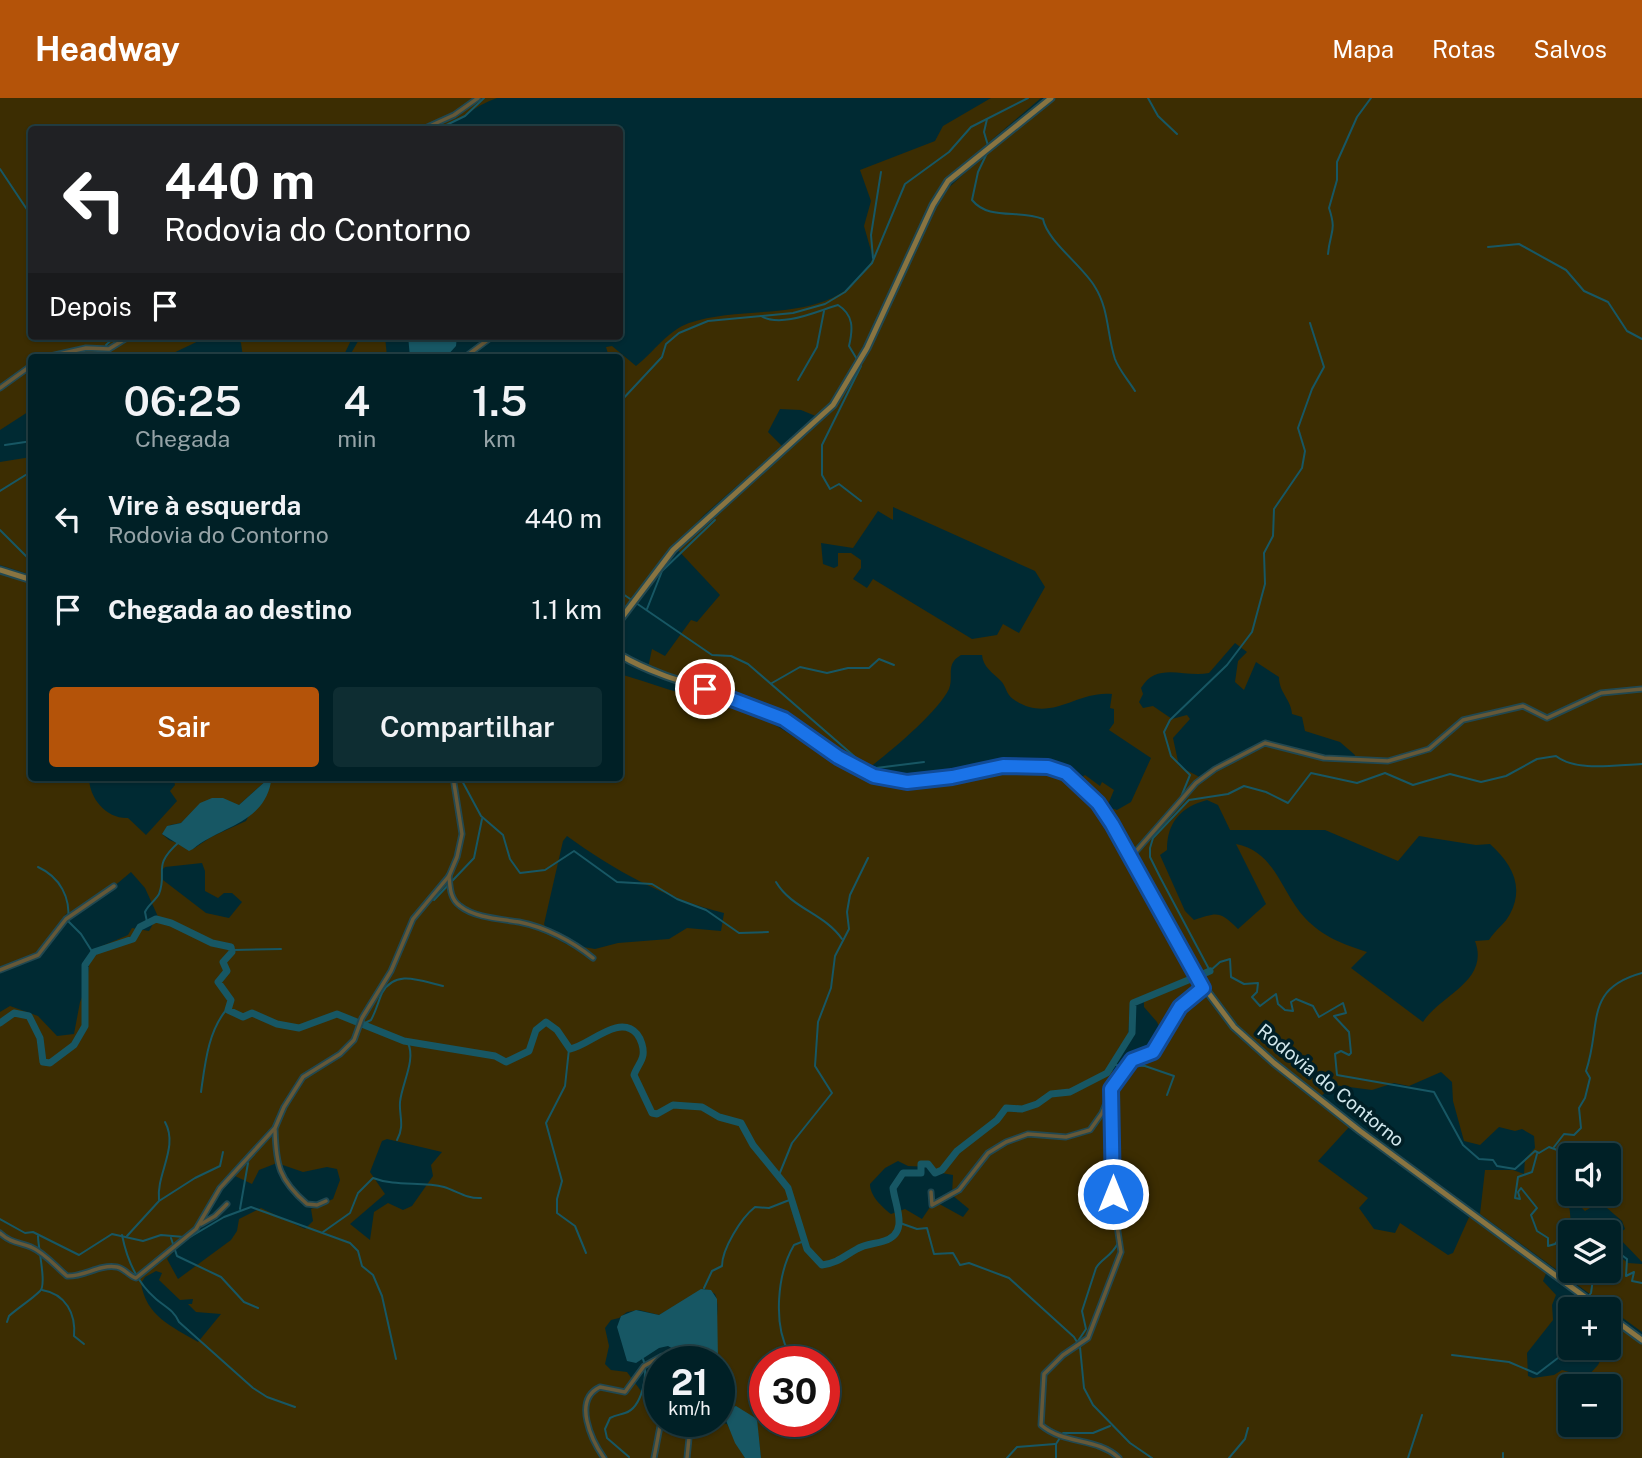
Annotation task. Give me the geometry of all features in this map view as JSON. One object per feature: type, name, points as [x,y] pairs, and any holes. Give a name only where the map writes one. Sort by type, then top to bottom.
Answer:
[{"type":"main road","points":[[623,616],[673,550],[834,404],[867,348],[933,205],[948,181],[1051,98]]},
{"type":"main road","points":[[0,570],[28,579]]},
{"type":"main road","name":"Rodovia do Contorno","points":[[623,657],[641,668],[727,696],[784,719],[838,757],[874,776],[907,782],[952,777],[1003,766],[1048,767],[1066,773],[1098,803],[1203,988],[1234,1027],[1274,1063],[1487,1228],[1584,1297]]},
{"type":"main road","points":[[1621,1325],[1642,1340]]},
{"type":"street","points":[[430,126],[454,115],[478,98]]},
{"type":"street","points":[[59,354],[86,348],[105,350],[123,340]]},
{"type":"street","points":[[469,354],[488,340]]},
{"type":"street","points":[[0,388],[28,368]]},
{"type":"street","points":[[1131,857],[1196,783],[1215,769],[1265,743],[1324,758],[1388,761],[1429,749],[1453,727],[1483,714],[1523,706],[1547,718],[1601,693],[1642,688]]},
{"type":"street","points":[[201,1224],[220,1188],[275,1128],[300,1080],[310,1070],[346,1049],[356,1036],[362,1018],[391,971],[413,919],[449,876],[463,834],[453,781]]},
{"type":"street","points":[[449,876],[453,898],[464,909],[502,921],[526,924],[566,939],[593,958]]},
{"type":"street","points":[[0,971],[38,955],[66,919],[114,886]]},
{"type":"street","points":[[931,1192],[932,1205],[944,1200],[962,1186],[988,1153],[1017,1137],[1039,1133],[1066,1137],[1086,1132],[1099,1118],[1111,1089],[1132,1060],[1153,1052],[1180,1007],[1203,988]]},
{"type":"street","points":[[1111,1089],[1113,1194],[1121,1252],[1088,1338],[1063,1355],[1044,1374],[1040,1418],[1041,1425],[1047,1431],[1071,1440],[1106,1447],[1119,1458]]},
{"type":"street","points":[[275,1128],[276,1162],[289,1185],[307,1204],[317,1205],[326,1201]]},
{"type":"street","points":[[0,1233],[9,1242],[30,1247],[47,1257],[67,1276],[82,1275],[95,1268],[118,1267],[136,1279],[148,1266],[179,1246],[227,1204]]},
{"type":"street","points":[[604,1458],[588,1426],[587,1406],[591,1394],[600,1387],[625,1392],[644,1368]]},
{"type":"street","points":[[654,1458],[658,1437]]},
{"type":"street","points":[[687,1458],[689,1437]]},
{"type":"shaded area","points":[[0,98],[497,98],[444,126],[28,126],[28,340],[201,340],[171,354],[28,354],[28,412],[0,430]]},
{"type":"shaded area","points":[[991,98],[1041,98],[955,171],[941,187],[838,398],[818,417],[801,410],[780,409],[768,432],[782,446],[704,515],[675,546],[623,618],[623,355],[636,366],[667,336],[689,323],[713,317],[790,309],[815,304],[838,295],[857,280],[873,258],[864,226],[871,201],[860,170],[935,141],[943,126]]},
{"type":"shaded area","points":[[1049,98],[1642,98],[1642,1262],[1621,1240],[1621,1232],[1625,1229],[1622,1221],[1605,1206],[1621,1206],[1621,1143],[1558,1143],[1558,1206],[1570,1206],[1570,1220],[1558,1220],[1558,1271],[1480,1214],[1485,1170],[1513,1170],[1524,1174],[1525,1159],[1535,1148],[1534,1136],[1522,1129],[1515,1131],[1499,1127],[1480,1145],[1464,1141],[1453,1101],[1452,1082],[1441,1072],[1409,1086],[1394,1083],[1372,1090],[1334,1085],[1320,1097],[1284,1070],[1227,1014],[1188,960],[1108,815],[1075,781],[1085,775],[1100,786],[1102,782],[1114,790],[1107,807],[1117,810],[1131,802],[1151,758],[1109,730],[1114,723],[1114,709],[1110,708],[1112,694],[1099,694],[1051,708],[1026,706],[1011,697],[1003,683],[986,666],[982,655],[961,655],[951,666],[949,689],[934,709],[924,721],[866,770],[754,701],[648,668],[652,649],[665,656],[691,620],[697,622],[720,595],[677,549],[839,402],[872,345],[941,195]],"holes":[[[893,507],[1035,571],[1045,587],[1019,633],[1003,624],[997,635],[972,639],[873,579],[867,588],[853,579],[861,568],[861,560],[851,553],[838,553],[838,566],[834,568],[823,564],[821,543],[853,548],[878,511],[893,520]],[[1235,643],[1247,652],[1238,661],[1235,682],[1244,690],[1256,662],[1279,677],[1292,714],[1302,717],[1305,731],[1340,742],[1355,755],[1354,759],[1299,754],[1268,740],[1237,759],[1217,767],[1203,779],[1179,766],[1173,738],[1190,719],[1187,715],[1172,719],[1153,706],[1143,708],[1139,702],[1143,694],[1141,688],[1147,680],[1163,673],[1209,673]],[[1207,800],[1218,805],[1230,830],[1325,830],[1398,861],[1419,836],[1476,845],[1490,844],[1504,859],[1514,876],[1514,904],[1508,918],[1489,940],[1475,941],[1478,955],[1476,967],[1470,977],[1423,1022],[1351,968],[1367,952],[1334,939],[1312,925],[1296,907],[1269,864],[1249,848],[1236,844],[1266,904],[1238,929],[1222,916],[1194,920],[1185,911],[1160,855],[1167,850],[1170,831],[1177,817],[1190,807]]]},
{"type":"shaded area","points":[[238,340],[351,340],[344,354],[243,354]]},
{"type":"shaded area","points":[[359,340],[385,340],[387,354],[351,354]]},
{"type":"shaded area","points":[[612,346],[622,354],[608,354],[606,347]]},
{"type":"shaded area","points":[[28,458],[28,574],[0,565],[0,462]]},
{"type":"shaded area","points":[[0,573],[28,582],[28,781],[90,781],[92,793],[106,811],[128,818],[146,835],[177,801],[170,791],[175,785],[174,781],[266,781],[239,805],[207,804],[181,823],[170,825],[162,834],[169,840],[193,849],[211,837],[246,821],[267,781],[623,781],[623,675],[753,715],[784,730],[847,768],[882,781],[929,786],[1004,772],[1028,771],[1051,775],[1075,789],[1099,813],[1183,964],[1230,1026],[1268,1062],[1350,1126],[1318,1161],[1368,1198],[1359,1208],[1374,1229],[1395,1233],[1400,1223],[1448,1255],[1453,1253],[1470,1215],[1547,1271],[1543,1281],[1556,1295],[1552,1305],[1553,1320],[1527,1353],[1528,1376],[1533,1378],[1554,1375],[1562,1370],[1576,1374],[1558,1374],[1558,1437],[1621,1437],[1621,1374],[1590,1374],[1600,1360],[1621,1360],[1621,1324],[1642,1339],[1642,1458],[761,1458],[759,1437],[840,1437],[840,1346],[749,1346],[749,1417],[735,1406],[735,1346],[716,1346],[716,1299],[715,1294],[705,1289],[659,1315],[639,1310],[627,1312],[611,1320],[605,1328],[609,1346],[605,1364],[611,1370],[627,1372],[641,1391],[644,1391],[644,1437],[734,1437],[745,1458],[0,1458],[0,1012],[10,1006],[38,1016],[57,1036],[74,1034],[80,1002],[87,985],[89,964],[95,949],[128,935],[132,928],[149,931],[153,924],[160,921],[145,888],[131,872],[106,893],[66,914],[45,947],[33,958],[0,971]],"holes":[[[567,836],[603,861],[662,892],[724,913],[721,931],[687,928],[669,939],[618,943],[595,949],[566,944],[549,934],[544,924],[563,841]],[[202,863],[205,871],[205,891],[218,898],[224,893],[232,893],[242,902],[229,918],[206,913],[163,880],[161,871],[165,867]],[[1139,997],[1144,999],[1144,1007],[1157,1022],[1162,1033],[1152,1051],[1130,1060],[1118,1078],[1111,1069],[1119,1047],[1128,1039],[1130,1003]],[[387,1139],[442,1152],[431,1165],[433,1176],[412,1206],[403,1210],[388,1203],[374,1212],[370,1240],[350,1224],[385,1194],[370,1172],[382,1141]],[[898,1161],[908,1166],[930,1167],[936,1172],[953,1175],[952,1195],[969,1209],[963,1217],[934,1201],[922,1219],[905,1209],[891,1214],[880,1205],[870,1184],[885,1168]],[[277,1163],[303,1172],[327,1167],[337,1169],[340,1180],[333,1199],[311,1209],[313,1221],[305,1229],[261,1208],[239,1219],[237,1231],[231,1240],[178,1279],[167,1259],[206,1215],[220,1191],[235,1176],[252,1184],[259,1170]],[[156,1271],[162,1273],[159,1280],[180,1300],[193,1299],[192,1304],[188,1304],[196,1312],[221,1314],[198,1342],[161,1319],[148,1304],[141,1283],[145,1277]]]},
{"type":"shaded area","points":[[1580,1206],[1593,1206],[1585,1211]]},
{"type":"shaded area","points":[[1621,1258],[1628,1263],[1642,1264],[1642,1332],[1621,1317],[1621,1297],[1594,1297],[1575,1283],[1621,1283]]},
{"type":"water","points":[[408,340],[457,340],[456,346],[449,354],[410,354]]},
{"type":"water","points":[[266,781],[271,782],[266,796],[250,816],[189,851],[162,834],[167,826],[181,823],[200,803],[212,798],[223,798],[239,805]]},
{"type":"water","points":[[701,1289],[711,1290],[717,1299],[718,1346],[644,1346],[644,1358],[636,1363],[627,1361],[617,1327],[621,1316],[636,1310],[659,1315]]},
{"type":"water","points":[[735,1406],[749,1414],[749,1437],[759,1437],[761,1458],[745,1458],[735,1443],[733,1437],[735,1437]]},
{"type":"waterway","points":[[444,126],[465,116],[484,98]]},
{"type":"waterway","points":[[623,399],[662,357],[666,344],[679,333],[708,321],[793,313],[825,304],[845,292],[872,263],[905,184],[949,152],[971,127],[1028,98]]},
{"type":"waterway","points":[[1148,98],[1158,116],[1177,134]]},
{"type":"waterway","points":[[1328,254],[1333,227],[1329,208],[1337,180],[1337,162],[1357,117],[1371,98]]},
{"type":"waterway","points":[[987,119],[984,132],[989,149],[978,172],[972,200],[996,213],[1043,219],[1051,236],[1090,279],[1100,295],[1115,359],[1135,391]]},
{"type":"waterway","points":[[0,169],[28,211]]},
{"type":"waterway","points":[[873,258],[871,235],[881,172]]},
{"type":"waterway","points":[[1488,247],[1519,244],[1566,270],[1584,291],[1608,302],[1627,331],[1642,339]]},
{"type":"waterway","points":[[761,316],[769,319],[789,319],[838,305],[850,318],[849,346],[861,366],[822,445],[822,475],[830,489],[839,484],[861,501]]},
{"type":"waterway","points":[[798,380],[817,347],[824,311]]},
{"type":"waterway","points":[[1181,797],[1190,775],[1171,756],[1164,732],[1170,720],[1227,665],[1252,632],[1265,584],[1264,553],[1273,536],[1274,509],[1302,468],[1305,451],[1298,428],[1312,389],[1324,367],[1310,323]]},
{"type":"waterway","points":[[108,354],[106,345],[112,340]]},
{"type":"waterway","points":[[5,445],[28,442]]},
{"type":"waterway","points":[[0,491],[28,474]]},
{"type":"waterway","points":[[647,609],[662,571],[715,520]]},
{"type":"waterway","points":[[0,530],[28,558]]},
{"type":"waterway","points":[[623,594],[712,655],[731,656],[748,664],[862,763],[876,768],[924,762]]},
{"type":"waterway","points":[[772,683],[800,667],[827,673],[848,668],[869,668],[879,659],[894,665]]},
{"type":"waterway","points":[[1558,1150],[1549,1147],[1539,1153],[1535,1151],[1515,1169],[1497,1166],[1493,1160],[1479,1159],[1463,1145],[1434,1092],[1337,1075],[1335,1054],[1341,1051],[1349,1055],[1351,1053],[1349,1032],[1334,1016],[1346,1013],[1343,1003],[1319,1017],[1313,1006],[1296,999],[1291,1002],[1293,1011],[1285,1010],[1278,1004],[1276,994],[1260,1006],[1252,997],[1257,992],[1258,983],[1244,984],[1231,977],[1230,959],[1220,962],[1210,971],[1150,857],[1150,848],[1153,838],[1189,800],[1228,794],[1244,786],[1266,792],[1288,803],[1311,773],[1357,783],[1385,773],[1413,785],[1450,774],[1481,782],[1506,776],[1537,759],[1556,756],[1564,761],[1585,766],[1642,764]]},
{"type":"waterway","points":[[462,781],[481,816],[503,835],[510,859],[520,873],[545,870],[574,851],[617,882],[652,884],[677,899],[706,910],[739,933],[768,932]]},
{"type":"waterway","points":[[434,900],[474,858],[482,819]]},
{"type":"waterway","points":[[147,922],[145,912],[159,894],[165,857],[179,842]]},
{"type":"waterway","points":[[779,1175],[792,1143],[832,1093],[815,1066],[818,1022],[831,988],[835,956],[849,929],[847,912],[850,895],[868,858]]},
{"type":"waterway","points":[[38,867],[58,882],[66,896],[68,921],[81,934],[93,953]]},
{"type":"waterway","points":[[776,882],[791,899],[835,930],[842,939]]},
{"type":"waterway","points":[[0,1023],[14,1013],[29,1016],[40,1038],[43,1062],[50,1063],[74,1045],[85,1026],[85,965],[94,952],[133,939],[140,927],[156,919],[171,923],[212,943],[231,947],[232,952],[223,962],[227,971],[218,982],[231,1000],[228,1010],[243,1017],[252,1013],[277,1024],[299,1028],[337,1014],[404,1041],[495,1056],[506,1062],[529,1051],[536,1030],[546,1022],[557,1030],[570,1049],[604,1032],[622,1027],[630,1028],[637,1034],[643,1052],[634,1075],[652,1113],[657,1114],[673,1105],[702,1107],[719,1117],[741,1123],[753,1145],[788,1188],[807,1249],[822,1265],[837,1261],[863,1246],[884,1241],[897,1232],[899,1218],[893,1188],[903,1173],[921,1173],[921,1164],[928,1164],[935,1173],[942,1170],[957,1151],[997,1120],[1006,1108],[1022,1109],[1037,1104],[1051,1094],[1070,1092],[1107,1073],[1132,1033],[1133,1003],[1210,971]]},
{"type":"waterway","points":[[233,950],[281,949]]},
{"type":"waterway","points":[[1554,1147],[1564,1134],[1574,1135],[1581,1128],[1579,1108],[1585,1098],[1590,1078],[1586,1071],[1598,1011],[1603,999],[1623,980],[1642,973]]},
{"type":"waterway","points":[[363,1024],[371,1020],[382,993],[395,981],[410,979],[443,986]]},
{"type":"waterway","points":[[201,1092],[211,1038],[227,1009]]},
{"type":"waterway","points":[[397,1140],[401,1126],[401,1095],[410,1064],[408,1043]]},
{"type":"waterway","points":[[569,1049],[565,1086],[546,1123],[562,1181],[557,1199],[557,1213],[575,1226],[586,1253]]},
{"type":"waterway","points":[[1113,1065],[1145,1066],[1174,1076],[1167,1095]]},
{"type":"waterway","points":[[159,1200],[170,1141],[165,1122]]},
{"type":"waterway","points":[[127,1236],[159,1201],[220,1166],[223,1152]]},
{"type":"waterway","points":[[1537,1154],[1532,1172],[1518,1177],[1515,1198],[1520,1199],[1518,1192],[1521,1188],[1537,1208],[1531,1215],[1537,1231],[1548,1238],[1548,1246],[1558,1240]]},
{"type":"waterway","points":[[240,1209],[248,1163]]},
{"type":"waterway","points":[[1116,1163],[1116,1206]]},
{"type":"waterway","points":[[323,1232],[350,1213],[358,1193],[373,1178],[435,1185],[481,1198]]},
{"type":"waterway","points":[[704,1288],[712,1271],[722,1266],[729,1243],[750,1212],[755,1207],[769,1208],[792,1199]]},
{"type":"waterway","points":[[190,1237],[224,1217],[251,1207],[350,1243],[358,1251],[362,1266],[373,1275],[382,1296],[396,1359]]},
{"type":"waterway","points":[[0,1219],[25,1233],[33,1232],[79,1255],[112,1234],[143,1241],[161,1235],[184,1237]]},
{"type":"waterway","points":[[900,1223],[917,1229],[927,1228],[934,1254],[953,1253],[960,1265],[969,1263],[1009,1278],[1074,1337],[1080,1347],[1084,1388],[1093,1405],[1130,1443],[1152,1458]]},
{"type":"waterway","points":[[122,1235],[133,1270],[149,1292],[171,1311],[179,1322],[253,1388],[267,1397],[295,1407]]},
{"type":"waterway","points":[[7,1322],[9,1316],[42,1287],[38,1236]]},
{"type":"waterway","points":[[171,1238],[177,1256],[221,1277],[244,1302],[258,1308]]},
{"type":"waterway","points":[[786,1346],[779,1314],[781,1284],[794,1245],[804,1241]]},
{"type":"waterway","points":[[1078,1341],[1086,1329],[1082,1311],[1096,1268],[1118,1243]]},
{"type":"waterway","points":[[1621,1255],[1627,1259],[1626,1276],[1634,1272],[1632,1281],[1642,1283]]},
{"type":"waterway","points":[[1588,1297],[1592,1283]]},
{"type":"waterway","points":[[42,1290],[57,1296],[68,1306],[73,1320],[74,1336],[84,1344]]},
{"type":"waterway","points":[[1452,1355],[1509,1362],[1537,1374],[1558,1358]]},
{"type":"waterway","points":[[629,1457],[607,1438],[605,1429],[610,1418],[631,1410],[640,1397],[645,1373],[643,1359]]},
{"type":"waterway","points":[[1408,1458],[1422,1415]]},
{"type":"waterway","points":[[1056,1458],[1056,1444],[1063,1433],[1093,1433],[1110,1426]]},
{"type":"waterway","points":[[1229,1458],[1245,1439],[1248,1428]]},
{"type":"waterway","points":[[1007,1458],[1017,1447],[1055,1444]]},
{"type":"waterway","points":[[1503,1453],[1503,1458]]},
{"type":"route","points":[[705,689],[784,719],[838,757],[874,776],[907,782],[952,777],[1003,766],[1048,767],[1066,773],[1098,803],[1203,988],[1180,1007],[1153,1052],[1134,1058],[1112,1086],[1113,1194]]}]
